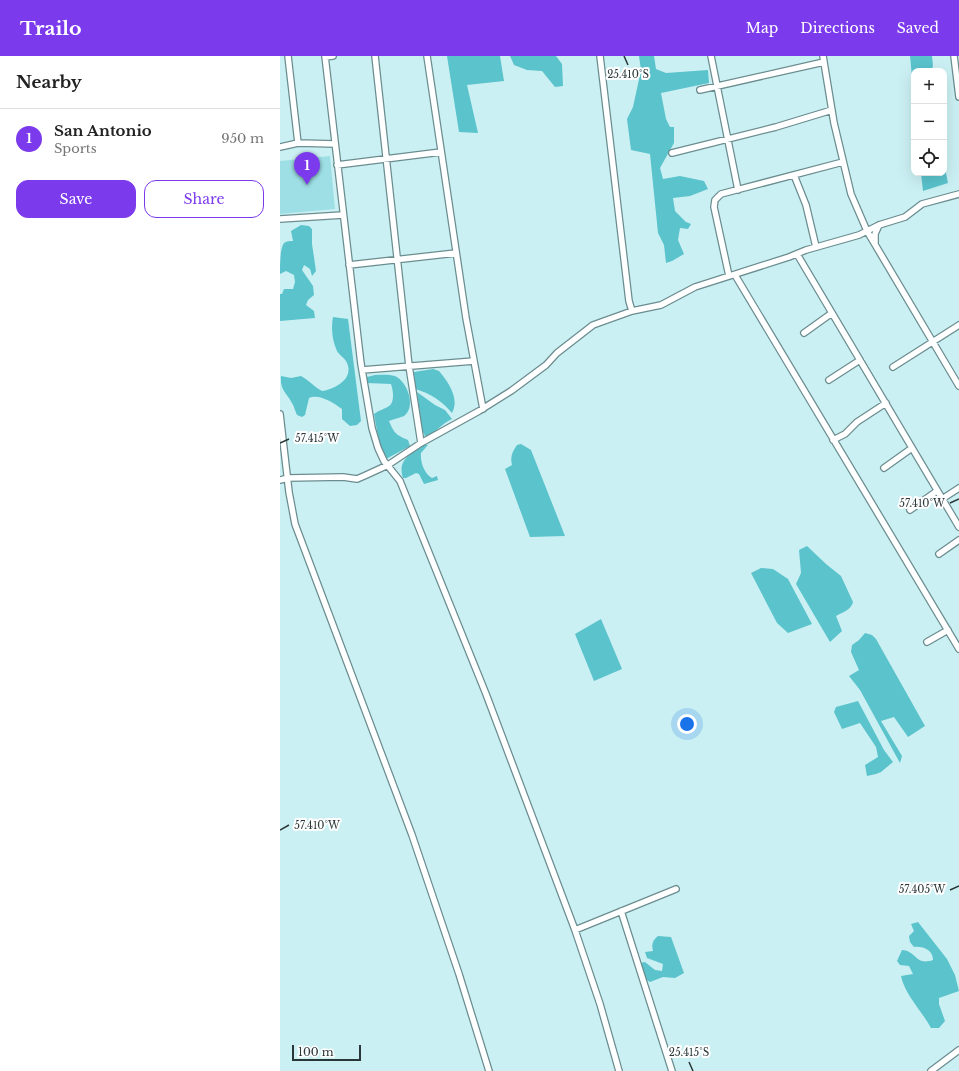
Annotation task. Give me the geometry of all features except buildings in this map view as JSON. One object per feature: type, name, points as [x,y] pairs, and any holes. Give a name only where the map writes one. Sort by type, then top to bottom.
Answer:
[{"type":"street","points":[[288,56],[298,143]]},
{"type":"street","points":[[333,56],[325,56],[362,370],[372,428],[384,461],[400,481],[486,694],[575,930],[600,1004],[619,1071]]},
{"type":"street","points":[[375,56],[409,366],[421,443]]},
{"type":"street","points":[[427,56],[466,318],[483,409]]},
{"type":"street","points":[[600,56],[629,301],[632,311]]},
{"type":"street","points":[[711,56],[738,190]]},
{"type":"street","points":[[954,56],[958,73],[959,97]]},
{"type":"street","points":[[700,90],[717,87],[823,59],[832,110],[851,194],[867,231],[959,386]]},
{"type":"street","points":[[672,153],[776,127],[832,110]]},
{"type":"street","points":[[280,147],[298,143],[335,144]]},
{"type":"street","points":[[337,164],[441,152]]},
{"type":"street","points":[[843,162],[721,194],[715,200],[714,207],[732,275],[959,649]]},
{"type":"street","points":[[794,175],[806,205],[816,247]]},
{"type":"street","points":[[280,480],[288,478],[343,477],[357,479],[388,465],[421,443],[483,409],[511,391],[546,365],[556,353],[593,325],[632,311],[661,305],[695,287],[816,247],[859,235],[879,225],[905,216],[922,204],[959,194]]},
{"type":"street","points":[[280,219],[343,215]]},
{"type":"street","points":[[875,245],[875,234],[879,225]]},
{"type":"street","points":[[349,265],[456,253]]},
{"type":"street","points":[[797,254],[959,527]]},
{"type":"street","points":[[804,332],[832,313]]},
{"type":"street","points":[[893,367],[959,325]]},
{"type":"street","points":[[829,380],[860,360]]},
{"type":"street","points":[[362,370],[474,361]]},
{"type":"street","points":[[833,440],[845,434],[857,422],[886,403]]},
{"type":"street","points":[[280,414],[295,524],[412,835],[459,974],[489,1071]]},
{"type":"street","points":[[884,468],[912,448]]},
{"type":"street","points":[[942,499],[959,488]]},
{"type":"street","points":[[910,510],[937,490]]},
{"type":"street","points":[[939,554],[959,540]]},
{"type":"street","points":[[926,642],[948,630]]},
{"type":"street","points":[[575,930],[676,889]]},
{"type":"street","points":[[621,911],[672,1071]]},
{"type":"street","points":[[931,1071],[959,1050]]},
{"type":"shaded area","points":[[447,56],[500,56],[504,81],[467,85],[478,133],[459,132]]},
{"type":"shaded area","points":[[510,56],[556,56],[562,64],[563,86],[555,87],[542,71],[527,70],[514,65]]},
{"type":"shaded area","points":[[639,56],[654,56],[656,69],[666,73],[708,70],[709,83],[661,93],[666,119],[670,127],[674,127],[674,143],[660,168],[663,179],[680,176],[704,181],[708,189],[690,196],[673,198],[675,211],[686,222],[691,224],[688,229],[680,228],[678,240],[684,254],[666,263],[664,245],[658,233],[650,154],[631,150],[627,119],[633,107],[641,70]]},
{"type":"shaded area","points":[[910,56],[932,56],[932,68],[911,68]]},
{"type":"shaded area","points":[[330,156],[335,209],[280,214],[280,161]]},
{"type":"shaded area","points":[[921,176],[947,176],[948,183],[923,191]]},
{"type":"shaded area","points":[[301,225],[309,226],[312,229],[312,244],[316,271],[312,276],[310,269],[304,265],[302,270],[313,286],[314,295],[308,300],[306,305],[314,311],[315,318],[280,321],[280,294],[282,294],[284,289],[293,289],[295,282],[294,275],[286,271],[280,274],[280,257],[284,243],[287,241],[293,241],[291,231]]},
{"type":"shaded area","points":[[333,317],[348,319],[361,421],[357,425],[350,426],[342,419],[342,409],[331,402],[317,397],[309,398],[305,415],[302,417],[297,415],[293,404],[281,385],[281,376],[291,378],[301,376],[322,391],[332,388],[346,378],[348,374],[347,363],[338,352],[334,343],[332,330]]},
{"type":"shaded area","points":[[433,369],[439,371],[452,390],[455,402],[452,413],[435,398],[415,389],[414,372]]},
{"type":"shaded area","points":[[375,375],[395,376],[401,380],[407,390],[410,402],[408,412],[404,416],[389,421],[394,431],[398,435],[408,440],[410,446],[386,459],[379,442],[374,414],[391,404],[393,393],[391,384],[367,383],[365,379],[367,377]]},
{"type":"shaded area","points":[[417,392],[435,405],[445,410],[452,419],[426,438],[422,430]]},
{"type":"shaded area","points":[[521,444],[531,450],[565,536],[530,537],[505,469],[512,465],[511,457],[513,452],[517,445]]},
{"type":"shaded area","points":[[424,445],[428,445],[421,453],[423,467],[429,476],[432,478],[437,476],[438,480],[424,484],[419,474],[416,473],[403,478],[402,466],[406,458]]},
{"type":"shaded area","points":[[807,546],[841,576],[853,602],[849,609],[836,616],[842,631],[830,642],[796,584],[801,573],[799,550]]},
{"type":"shaded area","points":[[761,568],[773,569],[788,579],[812,624],[788,633],[777,623],[751,573]]},
{"type":"shaded area","points":[[601,619],[622,669],[594,681],[575,634]]},
{"type":"shaded area","points":[[865,633],[872,635],[876,639],[925,726],[908,737],[894,717],[881,721],[902,756],[900,763],[860,690],[849,676],[859,670],[851,652],[852,645]]},
{"type":"shaded area","points":[[858,701],[884,750],[893,762],[881,772],[867,776],[865,765],[878,757],[876,747],[860,723],[842,729],[834,712],[836,707]]},
{"type":"shaded area","points":[[918,922],[947,959],[955,975],[959,991],[939,998],[939,1004],[945,1021],[939,1028],[931,1028],[906,990],[901,976],[913,974],[909,966],[900,965],[897,961],[902,950],[911,953],[919,960],[933,960],[933,957],[927,949],[914,947],[910,942],[909,936],[914,931],[911,924]]},
{"type":"shaded area","points":[[658,936],[671,937],[684,973],[675,978],[663,977],[650,982],[645,979],[640,963],[645,962],[655,970],[662,971],[663,964],[647,958],[645,952],[653,951],[653,942]]},
{"type":"place","name":"San Antonio","points":[[307,185]]}]
